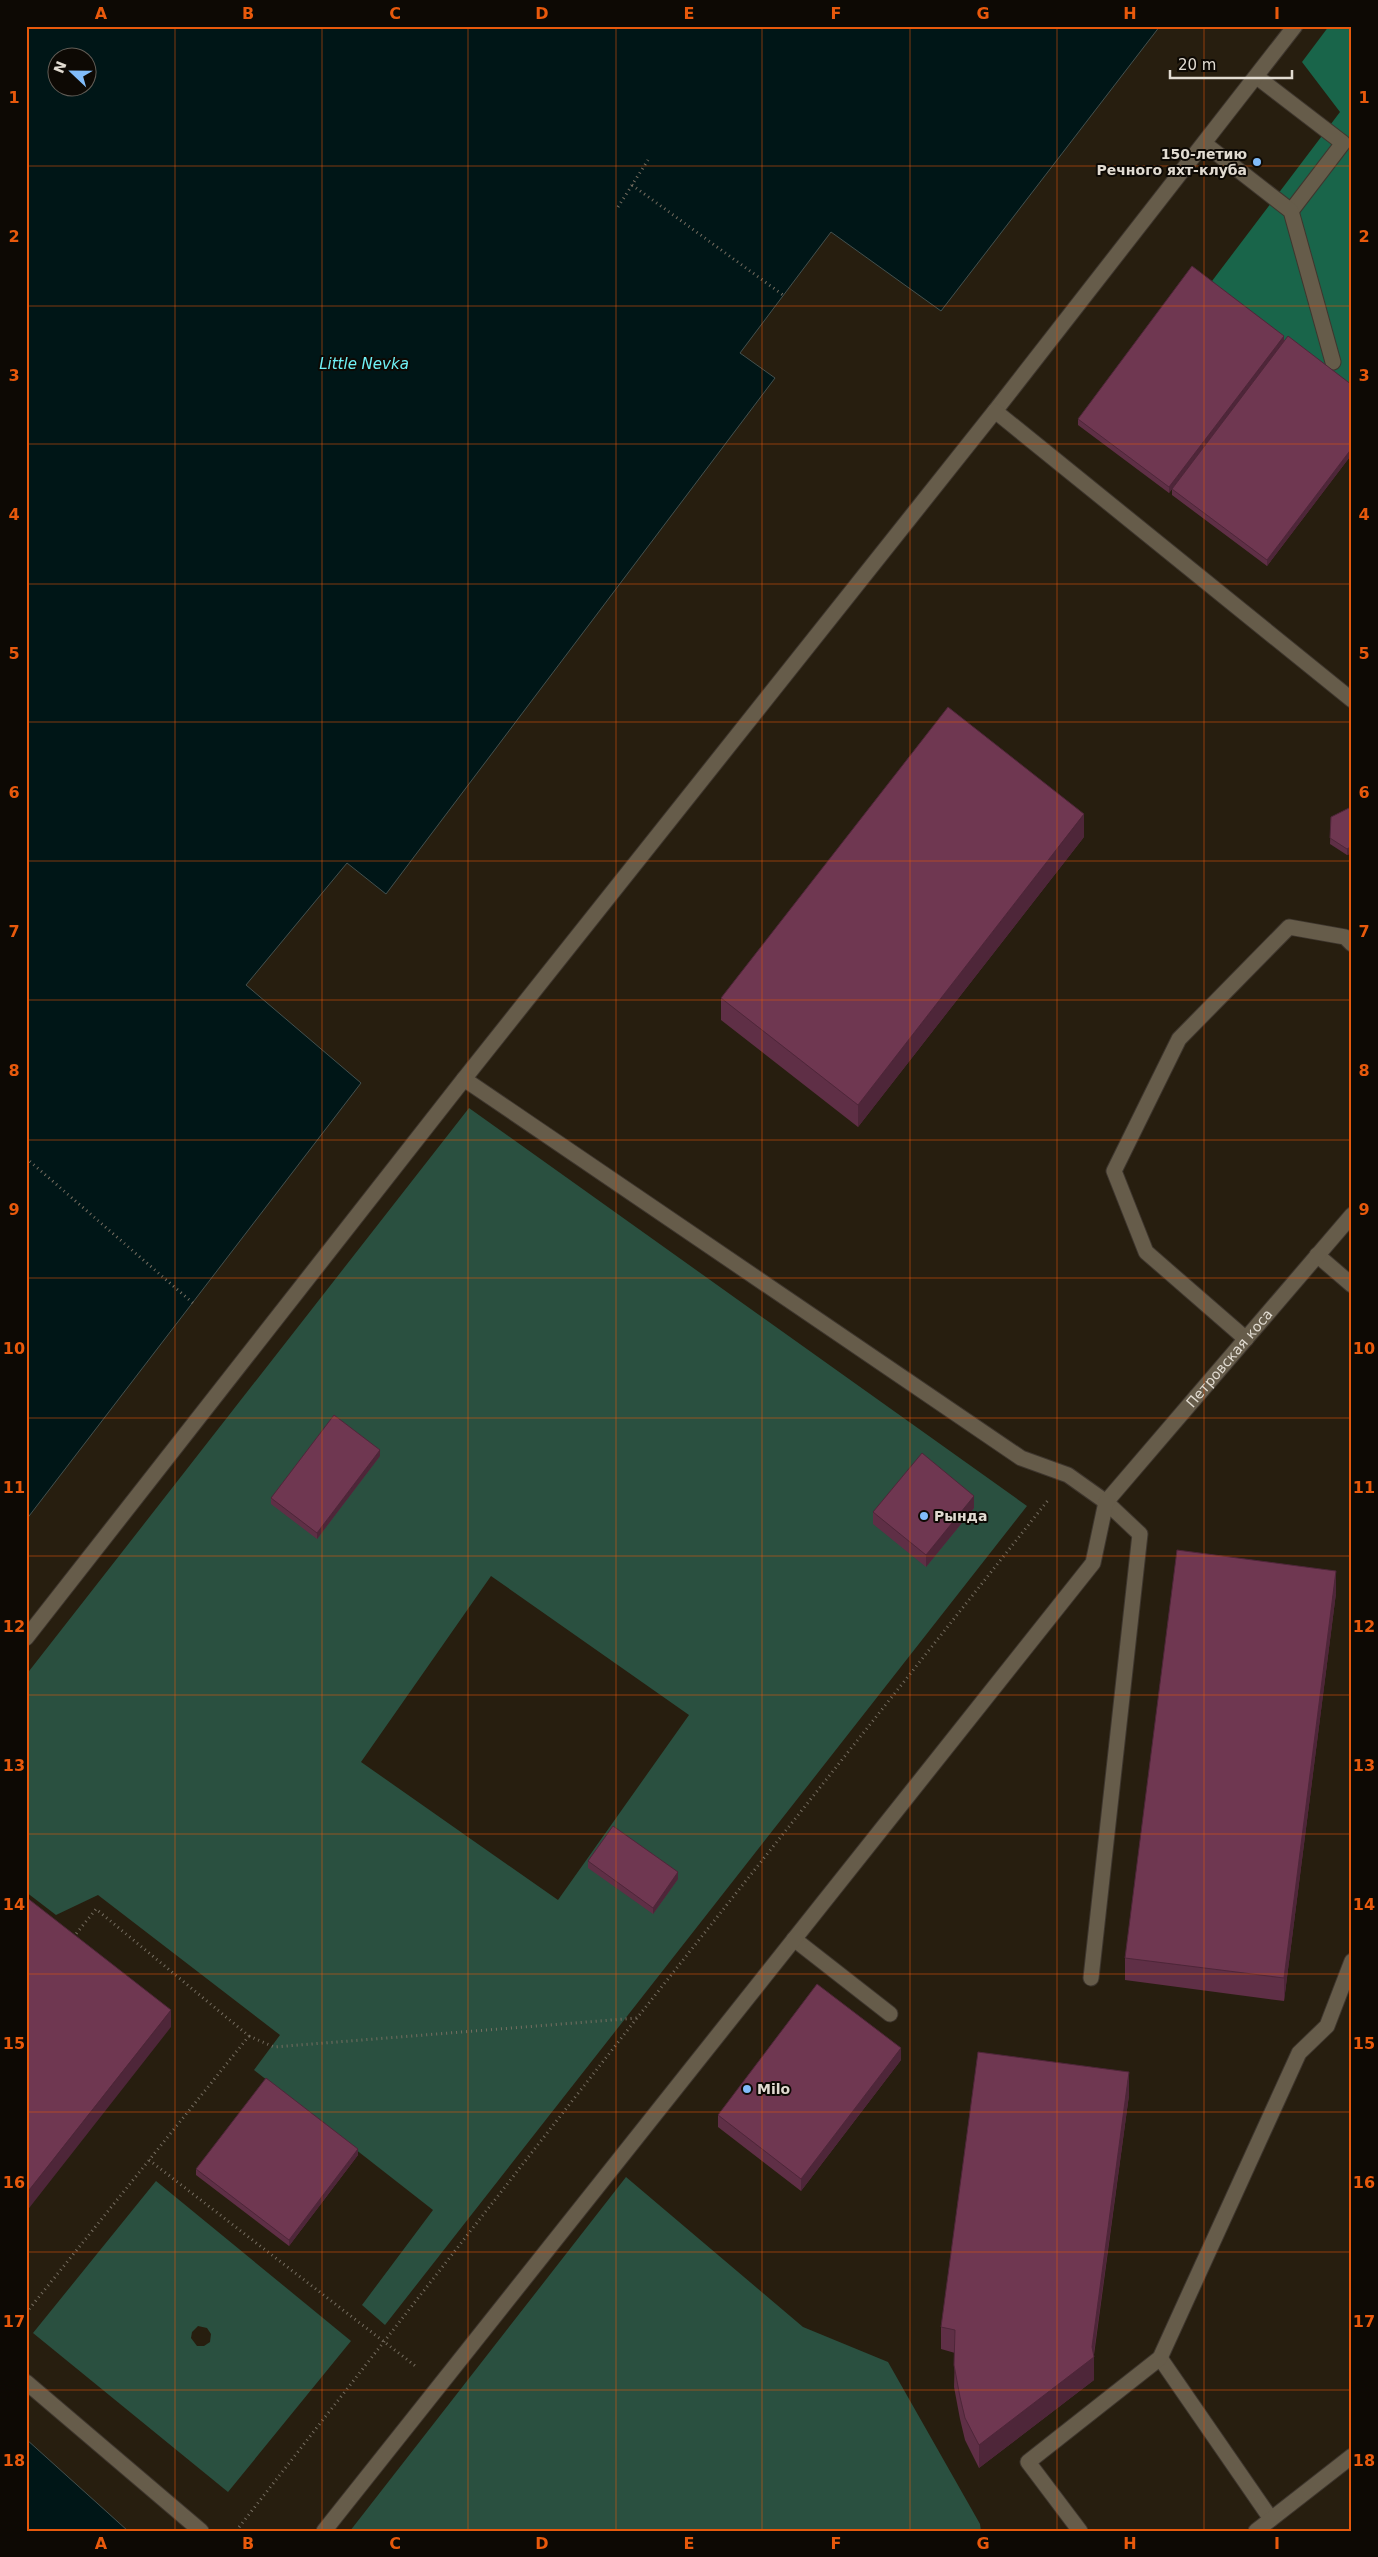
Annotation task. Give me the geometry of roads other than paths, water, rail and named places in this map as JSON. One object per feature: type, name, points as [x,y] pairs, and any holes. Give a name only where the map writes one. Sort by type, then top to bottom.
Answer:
[{"type":"lane","points":[[26,1638],[464,1079],[995,411],[1296,26]]},
{"type":"lane","points":[[1257,77],[1342,143],[1291,211]]},
{"type":"lane","points":[[1205,144],[1291,211],[1333,362]]},
{"type":"lane","points":[[995,411],[1352,700]]},
{"type":"lane","points":[[1246,1339],[1146,1252],[1114,1171],[1179,1039],[1288,927],[1345,937],[1352,944]]},
{"type":"lane","points":[[464,1079],[1021,1458],[1068,1475],[1106,1502],[1140,1534],[1092,1978]]},
{"type":"lane","name":"Петровская коса","points":[[1106,1502],[1352,1215]]},
{"type":"lane","points":[[1317,1255],[1352,1285]]},
{"type":"lane","points":[[324,2531],[1093,1564],[1106,1502]]},
{"type":"lane","points":[[794,1939],[890,2014]]},
{"type":"lane","points":[[1080,2531],[1028,2462],[1160,2358],[1299,2053],[1327,2026],[1352,1961]]},
{"type":"lane","points":[[1160,2358],[1271,2519]]},
{"type":"lane","points":[[26,2382],[201,2531]]},
{"type":"lane","points":[[1256,2531],[1352,2456]]},
{"type":"water","name":"Little Nevka","points":[[26,26],[1160,26],[941,311],[831,232],[740,353],[775,378],[386,894],[347,863],[246,985],[361,1083],[26,1520]]},
{"type":"water","points":[[26,2439],[128,2531],[26,2531]]},
{"type":"place","name":"150-летию Речного яхт-клуба","points":[[1257,162]]},
{"type":"place","name":"Рында","points":[[924,1516]]},
{"type":"place","name":"Milo","points":[[747,2089]]}]
